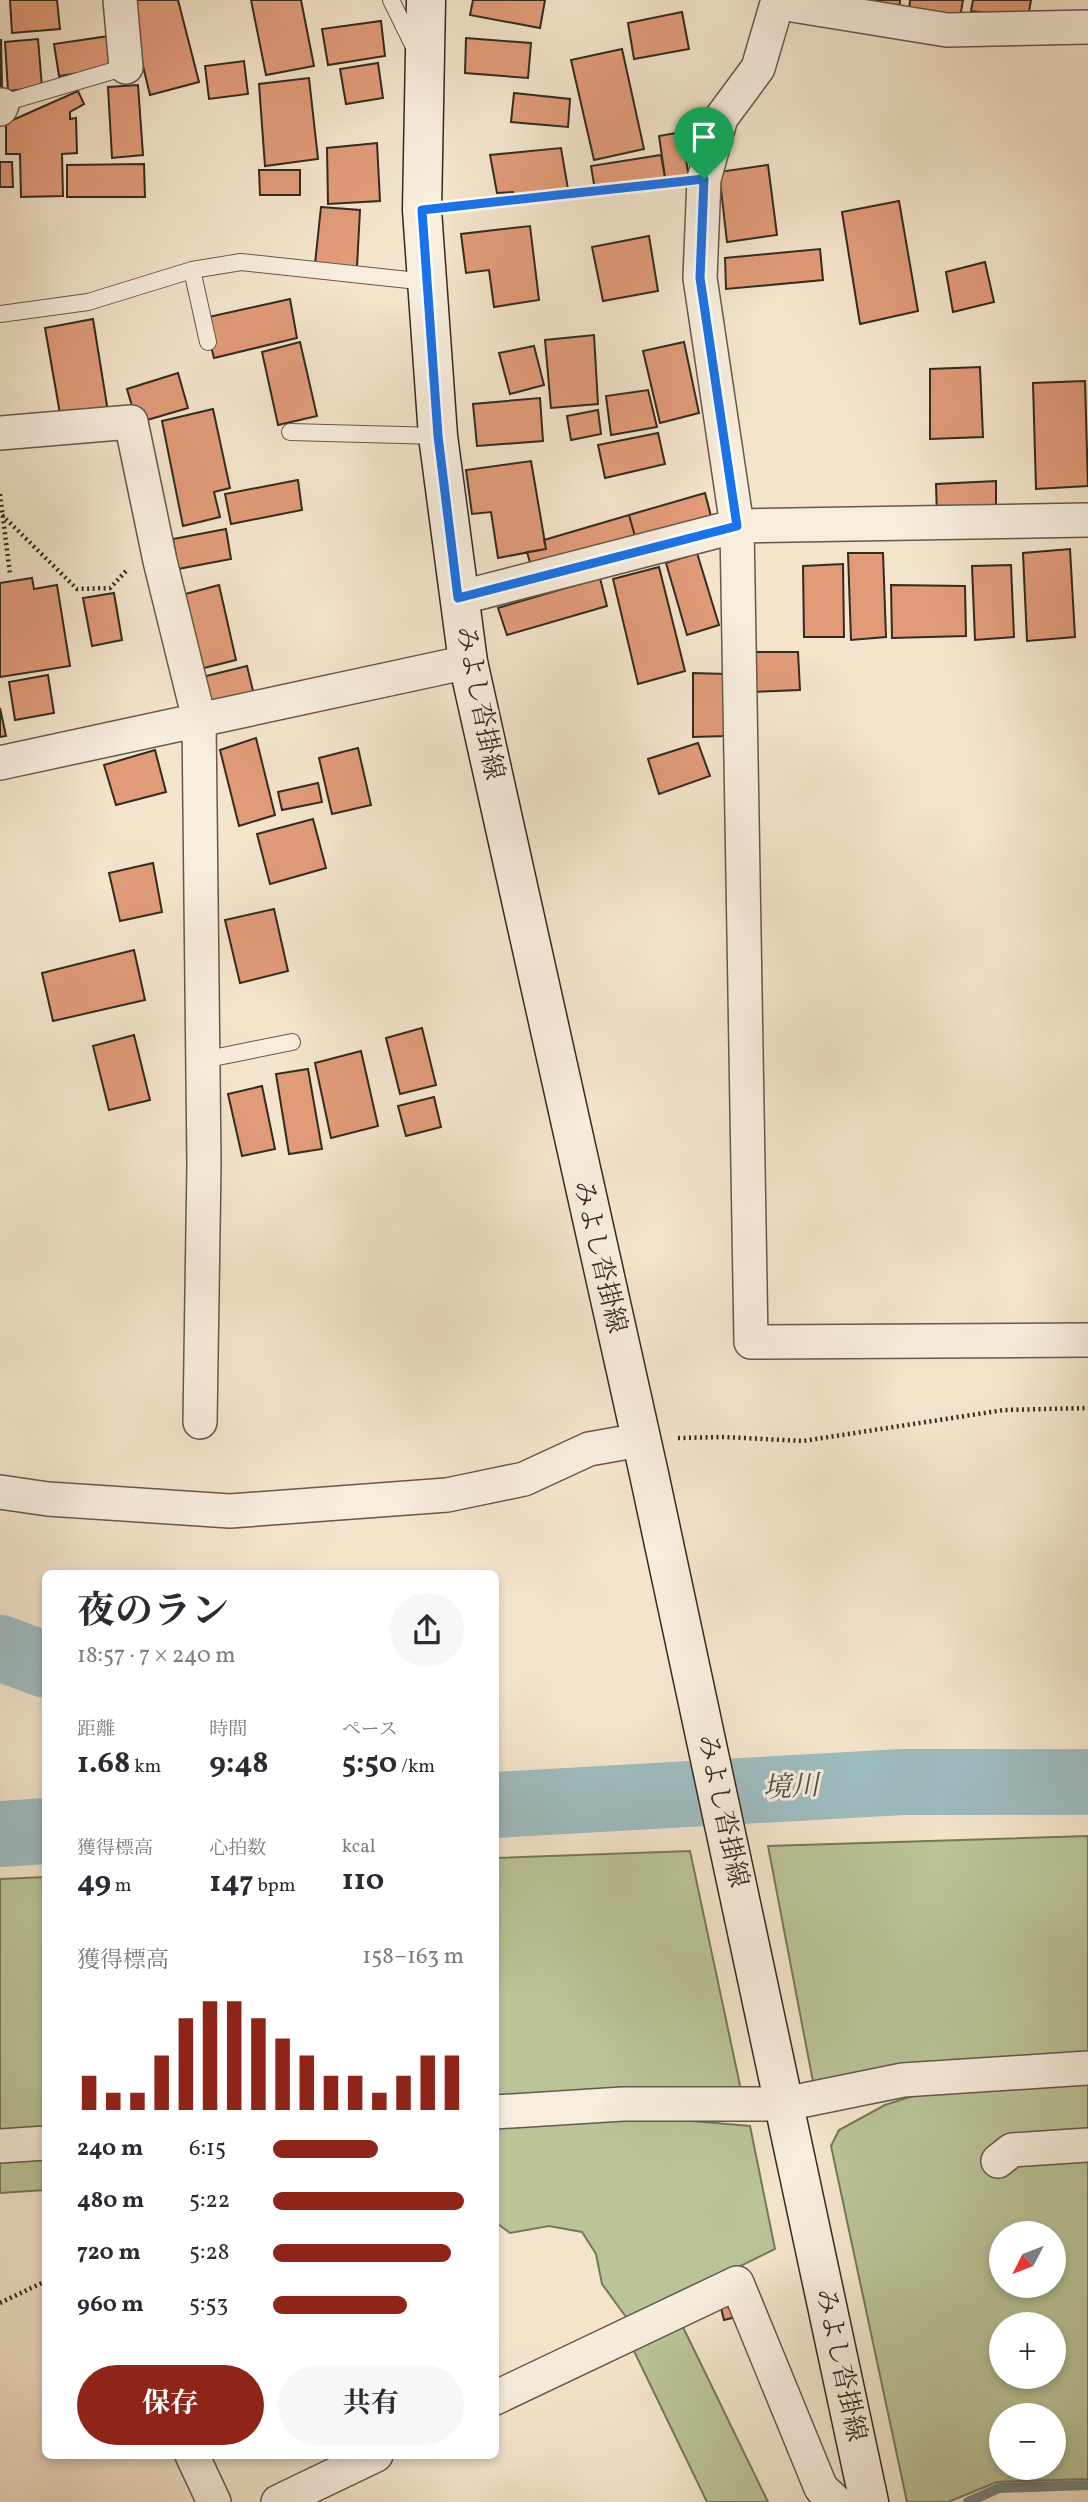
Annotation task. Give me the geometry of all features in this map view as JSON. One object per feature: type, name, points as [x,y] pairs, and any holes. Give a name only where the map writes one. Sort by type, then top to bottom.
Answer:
[{"type":"main road","name":"みよし沓掛線","points":[[426,0],[422,210],[438,436],[468,662],[644,1457],[870,2502]]},
{"type":"street","points":[[120,0],[126,67]]},
{"type":"street","points":[[1088,27],[947,30],[779,1],[758,68],[720,118],[704,179],[700,278],[737,526],[751,1342],[1088,1339]]},
{"type":"street","points":[[0,433],[131,422],[160,561],[199,719],[203,1060],[200,1422]]},
{"type":"street","points":[[458,598],[737,526],[1088,520]]},
{"type":"street","points":[[0,763],[468,662]]},
{"type":"street","points":[[0,1492],[48,1499],[230,1511],[447,1495],[524,1479],[589,1449],[644,1457]]},
{"type":"street","points":[[499,2112],[623,2104],[785,2104],[903,2080],[1088,2068]]},
{"type":"street","points":[[0,2146],[42,2143]]},
{"type":"street","points":[[998,2161],[1012,2150],[1088,2145]]},
{"type":"street","points":[[499,2396],[737,2283],[821,2488],[836,2502]]},
{"type":"street","points":[[194,2459],[214,2502]]},
{"type":"street","points":[[278,2502],[368,2459]]},
{"type":"lane","points":[[391,0],[426,73]]},
{"type":"lane","points":[[1,106],[126,67]]},
{"type":"lane","points":[[0,314],[88,302],[192,271],[242,262],[427,282]]},
{"type":"lane","points":[[192,271],[208,342]]},
{"type":"lane","points":[[290,432],[438,436]]},
{"type":"lane","points":[[203,1060],[292,1042]]},
{"type":"path","points":[[422,210],[704,179]]},
{"type":"path","points":[[0,494],[10,574]]},
{"type":"path","points":[[2,515],[77,589],[110,588],[129,568],[160,561]]},
{"type":"path","points":[[644,1457],[724,1437],[803,1441],[1004,1410],[1088,1408]]},
{"type":"path","points":[[0,2303],[42,2283]]},
{"type":"green space","points":[[1088,1836],[1088,2051],[1062,2060],[814,2087],[768,1846]]},
{"type":"green space","points":[[690,1851],[741,2090],[499,2100],[499,1858]]},
{"type":"green space","points":[[42,1877],[42,2132],[0,2136],[0,1879]]},
{"type":"green space","points":[[1088,2081],[1088,2139],[1017,2159],[1088,2157],[1088,2479],[1066,2480],[1066,2403],[989,2403],[989,2480],[1058,2480],[997,2482],[948,2502],[907,2502],[831,2146],[839,2130],[885,2105],[947,2085]]},
{"type":"green space","points":[[610,2114],[750,2126],[775,2249],[629,2321],[602,2284],[596,2254],[582,2232],[549,2226],[510,2233],[499,2225],[499,2122]]},
{"type":"green space","points":[[42,2152],[42,2190],[0,2193],[0,2156]]},
{"type":"green space","points":[[681,2323],[768,2502],[707,2502],[632,2347]]},
{"type":"building","points":[[10,0],[57,0],[60,29],[12,33]]},
{"type":"building","points":[[127,0],[178,0],[199,82],[150,95]]},
{"type":"building","points":[[251,0],[301,0],[314,66],[266,75]]},
{"type":"building","points":[[473,0],[545,0],[540,28],[470,15]]},
{"type":"building","points":[[853,0],[900,0],[899,9]]},
{"type":"building","points":[[910,0],[963,0],[960,18],[909,12]]},
{"type":"building","points":[[973,0],[1031,0],[1028,18],[971,11]]},
{"type":"building","points":[[682,12],[689,49],[634,59],[628,23]]},
{"type":"building","points":[[381,21],[385,56],[328,65],[322,29]]},
{"type":"building","points":[[109,36],[114,68],[59,76],[54,44]]},
{"type":"building","points":[[466,38],[531,43],[528,78],[465,73]]},
{"type":"building","points":[[38,39],[42,87],[8,91],[5,42]]},
{"type":"building","points":[[1,40],[2,86],[0,86]]},
{"type":"building","points":[[622,49],[644,149],[594,160],[571,60]]},
{"type":"building","points":[[244,61],[248,94],[209,99],[205,66]]},
{"type":"building","points":[[378,63],[383,98],[346,104],[340,69]]},
{"type":"building","points":[[309,78],[318,159],[265,166],[259,84]]},
{"type":"building","points":[[138,85],[143,155],[112,158],[108,87]]},
{"type":"building","points":[[78,91],[84,104],[70,112],[70,119],[76,118],[77,153],[62,154],[63,196],[21,197],[20,154],[6,154],[6,123]]},
{"type":"building","points":[[514,93],[570,99],[568,127],[511,122]]},
{"type":"building","points":[[682,132],[689,179],[666,184],[659,136]]},
{"type":"building","points":[[377,143],[380,201],[328,204],[327,148]]},
{"type":"building","points":[[561,148],[569,195],[513,203],[513,192],[497,193],[490,155]]},
{"type":"building","points":[[661,155],[666,184],[596,196],[591,166]]},
{"type":"building","points":[[0,162],[12,162],[13,187],[0,187]]},
{"type":"building","points":[[144,164],[145,197],[67,197],[67,165]]},
{"type":"building","points":[[768,165],[777,235],[727,242],[719,172]]},
{"type":"building","points":[[259,170],[300,170],[300,195],[260,195]]},
{"type":"building","points":[[899,201],[918,311],[860,324],[842,212]]},
{"type":"building","points":[[321,207],[360,210],[357,267],[315,264]]},
{"type":"building","points":[[530,226],[539,300],[494,307],[489,270],[466,273],[461,234]]},
{"type":"building","points":[[649,236],[658,291],[603,301],[592,247]]},
{"type":"building","points":[[820,249],[823,280],[726,289],[725,258]]},
{"type":"building","points":[[985,262],[994,302],[953,312],[946,272]]},
{"type":"building","points":[[290,299],[297,338],[214,358],[204,318]]},
{"type":"building","points":[[93,319],[109,418],[62,425],[45,328]]},
{"type":"building","points":[[594,335],[598,404],[551,408],[545,340]]},
{"type":"building","points":[[300,342],[317,416],[278,425],[262,352]]},
{"type":"building","points":[[684,342],[699,413],[660,423],[643,351]]},
{"type":"building","points":[[534,346],[544,385],[510,394],[499,353]]},
{"type":"building","points":[[980,367],[983,437],[930,439],[930,369]]},
{"type":"building","points":[[178,373],[188,408],[137,423],[127,389]]},
{"type":"building","points":[[1085,381],[1088,486],[1036,489],[1033,383]]},
{"type":"building","points":[[648,390],[657,427],[611,435],[606,396]]},
{"type":"building","points":[[540,398],[543,441],[477,446],[473,404]]},
{"type":"building","points":[[213,409],[230,488],[214,492],[220,517],[183,526],[162,421]]},
{"type":"building","points":[[598,410],[601,434],[571,440],[567,416]]},
{"type":"building","points":[[658,433],[665,464],[605,478],[598,445]]},
{"type":"building","points":[[531,461],[546,549],[498,558],[491,512],[472,514],[466,470]]},
{"type":"building","points":[[298,480],[302,510],[231,524],[225,494]]},
{"type":"building","points":[[996,481],[996,514],[937,516],[936,484]]},
{"type":"building","points":[[705,493],[713,524],[638,547],[629,515]]},
{"type":"building","points":[[629,515],[638,547],[534,576],[527,552],[546,549],[544,540]]},
{"type":"building","points":[[226,529],[231,559],[178,569],[173,539]]},
{"type":"building","points":[[1070,549],[1075,637],[1027,641],[1023,553]]},
{"type":"building","points":[[697,553],[719,625],[687,635],[666,563]]},
{"type":"building","points":[[848,553],[883,553],[886,637],[851,640]]},
{"type":"building","points":[[843,564],[844,637],[804,637],[803,566]]},
{"type":"building","points":[[1011,565],[1014,637],[975,640],[972,566]]},
{"type":"building","points":[[659,567],[685,671],[638,684],[613,579]]},
{"type":"building","points":[[32,578],[34,589],[57,585],[70,666],[0,677],[0,583]]},
{"type":"building","points":[[600,578],[607,606],[507,635],[498,608]]},
{"type":"building","points":[[219,585],[236,660],[196,670],[178,596]]},
{"type":"building","points":[[891,585],[965,586],[966,636],[892,638]]},
{"type":"building","points":[[114,593],[122,640],[92,646],[83,598]]},
{"type":"building","points":[[747,652],[798,652],[800,690],[749,692]]},
{"type":"building","points":[[247,666],[254,695],[202,709],[194,679]]},
{"type":"building","points":[[693,673],[727,674],[726,736],[693,737]]},
{"type":"building","points":[[48,675],[54,713],[15,720],[9,682]]},
{"type":"building","points":[[0,708],[6,736],[0,737]]},
{"type":"building","points":[[256,738],[275,815],[239,826],[220,750]]},
{"type":"building","points":[[698,743],[710,776],[659,794],[648,759]]},
{"type":"building","points":[[358,748],[371,805],[332,814],[319,758]]},
{"type":"building","points":[[155,750],[166,792],[116,805],[104,765]]},
{"type":"building","points":[[318,783],[322,802],[282,810],[278,792]]},
{"type":"building","points":[[313,819],[326,868],[270,884],[257,834]]},
{"type":"building","points":[[153,863],[162,912],[120,921],[109,873]]},
{"type":"building","points":[[274,909],[288,971],[240,983],[225,920]]},
{"type":"building","points":[[134,950],[145,1000],[53,1021],[42,973]]},
{"type":"building","points":[[422,1028],[436,1085],[400,1094],[386,1038]]},
{"type":"building","points":[[134,1035],[150,1100],[109,1110],[93,1046]]},
{"type":"building","points":[[361,1051],[378,1126],[331,1138],[315,1063]]},
{"type":"building","points":[[308,1069],[322,1149],[289,1154],[276,1074]]},
{"type":"building","points":[[262,1086],[275,1149],[242,1156],[228,1094]]},
{"type":"building","points":[[434,1097],[441,1127],[406,1136],[398,1106]]},
{"type":"building","points":[[732,2305],[736,2317],[724,2320],[721,2308]]},
{"type":"waterway","points":[[0,1648],[42,1664]]},
{"type":"waterway","name":"境川","points":[[499,1805],[902,1782],[1088,1782]]},
{"type":"waterway","name":"境川","points":[[0,1834],[42,1831]]},
{"type":"waterway","points":[[968,2502],[999,2488],[1088,2485]]},
{"type":"route","points":[[704,179],[700,278],[737,526],[458,598],[438,436],[422,210],[704,179]]}]
